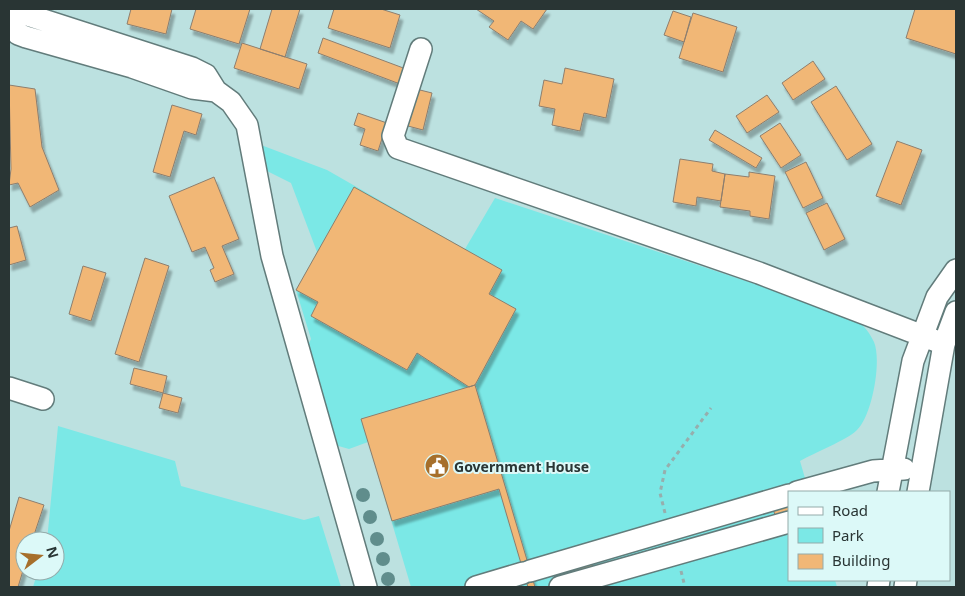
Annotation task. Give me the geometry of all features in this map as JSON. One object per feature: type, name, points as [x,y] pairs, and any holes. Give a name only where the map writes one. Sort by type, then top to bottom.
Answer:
[{"type":"street","points":[[9,9],[192,68],[206,75],[216,91],[232,102],[247,125],[272,256],[366,587]]},
{"type":"street","points":[[9,21],[12,22],[18,34],[26,37],[132,67],[192,88],[216,91]]},
{"type":"street","points":[[421,49],[393,136],[398,148],[759,273],[944,344]]},
{"type":"street","points":[[888,491],[913,361],[937,297],[956,270]]},
{"type":"street","points":[[918,491],[944,344],[956,312]]},
{"type":"street","points":[[9,388],[43,399]]},
{"type":"street","points":[[801,491],[891,468],[922,469]]},
{"type":"street","points":[[476,587],[788,495]]},
{"type":"street","points":[[560,587],[788,522]]},
{"type":"street","points":[[669,531],[676,554]]},
{"type":"street","points":[[533,571],[552,587]]},
{"type":"path","points":[[669,531],[660,493],[662,478],[711,408]]},
{"type":"shaded area","points":[[9,9],[956,9],[956,587],[9,587]]},
{"type":"green space","points":[[261,145],[327,170],[465,249],[495,198],[849,315],[857,320],[869,333],[876,351],[876,375],[867,413],[857,430],[852,434],[800,461],[809,491],[788,491],[788,581],[835,581],[837,587],[411,587],[368,442],[349,449],[335,445],[306,349],[311,339],[296,290],[317,252],[291,183],[265,170]]},
{"type":"green space","points":[[58,426],[175,461],[181,486],[304,520],[319,516],[341,587],[33,587],[35,581],[65,581],[65,531],[48,531]]},
{"type":"building","points":[[131,9],[172,9],[166,34],[127,24]]},
{"type":"building","points":[[196,9],[250,9],[239,44],[190,29]]},
{"type":"building","points":[[272,9],[300,9],[285,57],[260,49]]},
{"type":"building","points":[[334,9],[381,9],[400,15],[390,48],[328,28]]},
{"type":"building","points":[[476,9],[547,9],[533,29],[521,21],[508,40],[489,27],[494,21]]},
{"type":"building","points":[[915,9],[956,9],[956,54],[906,38]]},
{"type":"building","points":[[673,11],[691,17],[684,42],[664,35]]},
{"type":"building","points":[[693,13],[737,27],[723,72],[679,58]]},
{"type":"building","points":[[323,38],[406,69],[400,84],[318,53]]},
{"type":"building","points":[[242,43],[307,64],[299,89],[234,68]]},
{"type":"building","points":[[813,61],[825,79],[793,100],[782,83]]},
{"type":"building","points":[[565,68],[614,79],[606,118],[584,113],[580,131],[552,125],[555,109],[539,106],[544,80],[562,84]]},
{"type":"building","points":[[9,85],[35,89],[42,147],[59,190],[30,207],[18,183],[9,185],[11,169]]},
{"type":"building","points":[[836,86],[872,144],[847,160],[811,102]]},
{"type":"building","points":[[416,89],[432,93],[423,130],[408,126]]},
{"type":"building","points":[[767,95],[779,112],[747,133],[736,116]]},
{"type":"building","points":[[172,105],[202,114],[196,135],[184,131],[170,177],[153,172]]},
{"type":"building","points":[[358,113],[387,123],[378,151],[360,145],[365,129],[354,125]]},
{"type":"building","points":[[780,123],[801,155],[781,168],[760,136]]},
{"type":"building","points":[[715,130],[762,158],[756,168],[709,140]]},
{"type":"building","points":[[897,141],[922,150],[901,205],[876,196]]},
{"type":"building","points":[[680,159],[713,164],[712,171],[725,174],[721,201],[697,197],[696,206],[673,202]]},
{"type":"building","points":[[806,162],[823,198],[803,208],[785,172]]},
{"type":"building","points":[[749,172],[775,176],[769,219],[750,216],[750,211],[720,207],[725,174],[749,177]]},
{"type":"building","points":[[214,177],[239,239],[222,246],[234,274],[215,282],[210,270],[214,268],[205,247],[192,252],[169,196]]},
{"type":"building","points":[[354,187],[502,270],[489,294],[516,309],[475,385],[469,387],[417,353],[407,370],[311,316],[318,302],[296,290]]},
{"type":"building","points":[[827,203],[845,239],[824,250],[806,213]]},
{"type":"building","points":[[17,226],[26,260],[9,265],[9,228]]},
{"type":"building","points":[[145,258],[169,266],[139,362],[115,354]]},
{"type":"building","points":[[83,266],[106,273],[91,321],[69,314]]},
{"type":"building","points":[[134,368],[167,376],[163,393],[130,384]]},
{"type":"building","name":"Government House","points":[[475,385],[535,587],[528,587],[499,489],[392,521],[361,419]]},
{"type":"building","points":[[163,393],[182,398],[178,413],[159,408]]},
{"type":"building","points":[[19,497],[44,505],[35,531],[15,531],[15,581],[20,581],[18,587],[9,587],[9,531]]},
{"type":"building","points":[[788,502],[788,514],[776,518],[772,506]]},
{"type":"building","points":[[590,559],[594,571],[572,577],[569,565]]},
{"type":"place","name":"Government House","points":[[437,466]]}]
